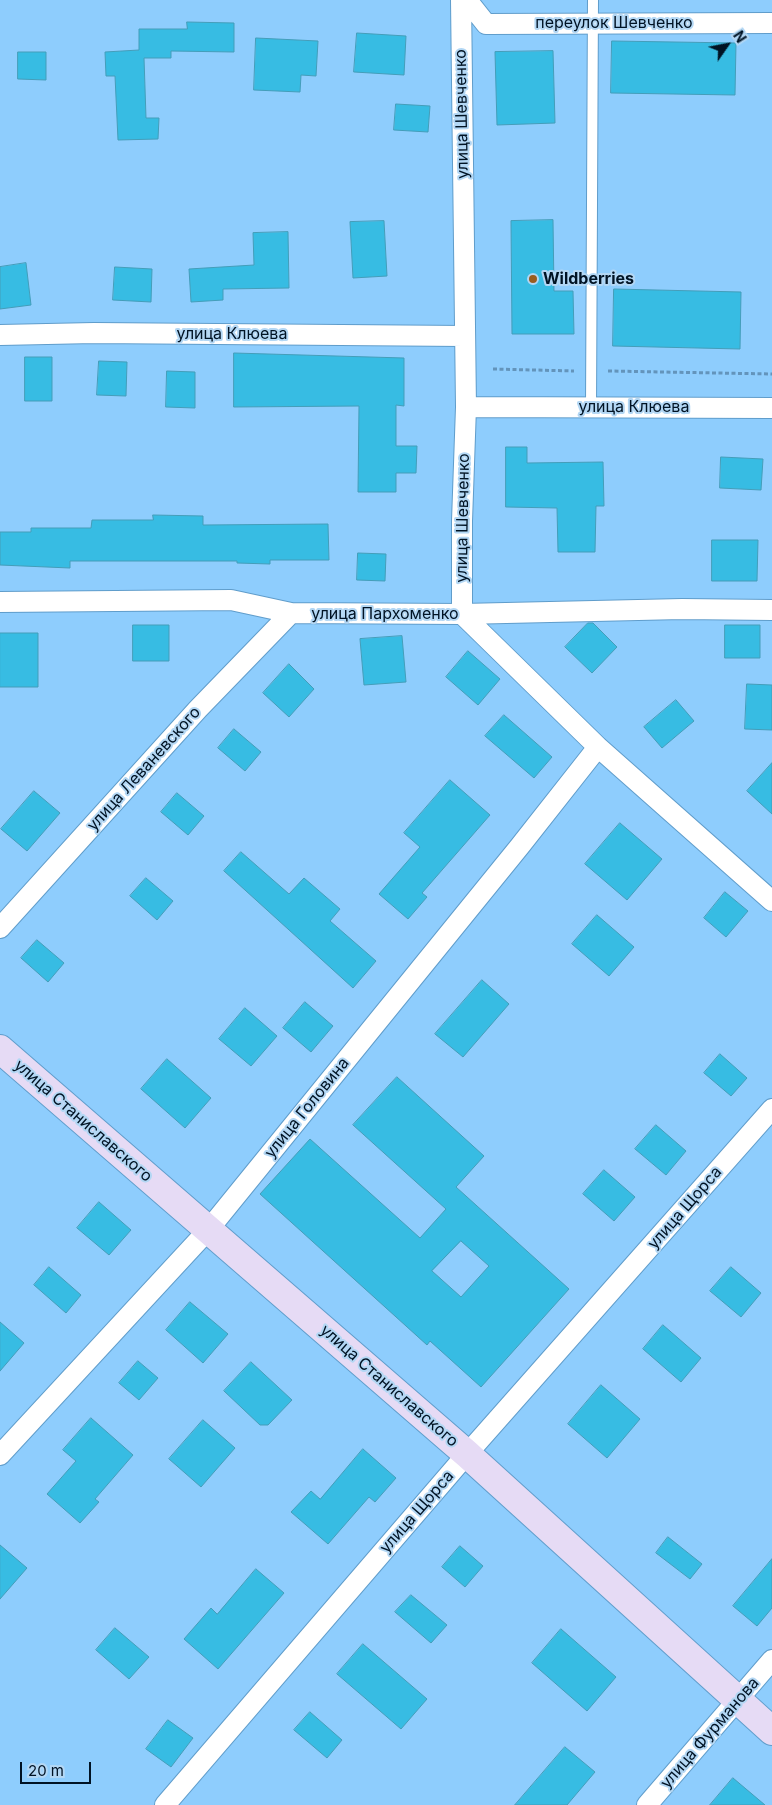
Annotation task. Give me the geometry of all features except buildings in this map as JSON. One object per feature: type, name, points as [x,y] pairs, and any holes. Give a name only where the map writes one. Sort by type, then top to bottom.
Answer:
[{"type":"street","name":"улица Шевченко","points":[[461,0],[466,407],[462,521],[462,614]]},
{"type":"street","name":"переулок Шевченко","points":[[467,0],[486,24],[772,23]]},
{"type":"street","name":"улица Клюева","points":[[0,335],[94,333],[464,336]]},
{"type":"street","name":"улица Клюева","points":[[466,407],[772,408]]},
{"type":"street","name":"улица Пархоменко","points":[[0,602],[231,600],[291,613],[462,614],[682,609],[772,610]]},
{"type":"street","name":"улица Леваневского","points":[[0,928],[198,708],[291,613]]},
{"type":"street","points":[[462,614],[598,747],[772,901]]},
{"type":"street","name":"улица Головина","points":[[0,1455],[208,1229],[514,854],[598,747]]},
{"type":"street","name":"улица Станиславского","points":[[0,1049],[467,1454],[772,1731]]},
{"type":"street","name":"улица Щорса","points":[[165,1805],[467,1454],[772,1109]]},
{"type":"street","name":"улица Фурманова","points":[[647,1805],[772,1660]]},
{"type":"lane","points":[[591,407],[593,0]]},
{"type":"path","points":[[492,369],[772,374]]},
{"type":"place","name":"Wildberries","points":[[533,279]]}]
